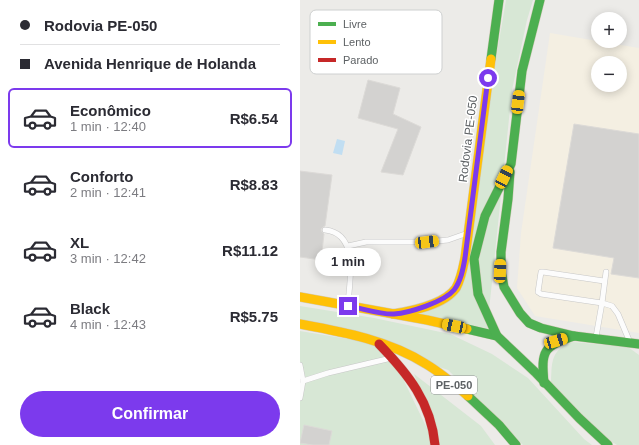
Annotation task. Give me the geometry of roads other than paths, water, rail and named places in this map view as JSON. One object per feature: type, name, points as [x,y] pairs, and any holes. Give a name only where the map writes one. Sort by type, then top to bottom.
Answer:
[{"type":"main road","name":"Rodovia PE-050","points":[[393,314],[425,306],[442,298],[453,291],[461,276],[465,258],[498,0]]},
{"type":"main road","points":[[540,0],[522,71],[501,252],[500,271],[504,287],[520,313],[529,323],[541,328],[574,336],[635,344]]},
{"type":"main road","points":[[511,164],[485,216],[477,244],[474,259],[478,294],[497,336],[594,433],[608,445]]},
{"type":"main road","points":[[300,297],[427,320],[497,336]]},
{"type":"main road","name":"PE-050","points":[[300,324],[369,339],[412,356],[442,374],[478,404],[516,445]]},
{"type":"main road","points":[[544,383],[542,365],[544,353],[548,347],[556,341],[574,336]]},
{"type":"main road","points":[[379,344],[403,370],[421,398],[431,421],[435,445]]},
{"type":"lane","points":[[325,230],[329,230],[337,234],[348,246],[351,267],[348,306]]},
{"type":"lane","points":[[348,246],[366,242],[427,242],[448,240],[468,233]]},
{"type":"lane","points":[[604,281],[541,272],[538,292],[541,294],[602,303],[612,306],[635,344]]},
{"type":"lane","points":[[595,338],[606,272]]},
{"type":"lane","points":[[303,381],[328,373],[392,358]]},
{"type":"lane","points":[[300,365],[303,381],[300,398]]},
{"type":"water","points":[[337,139],[345,141],[342,155],[333,153]]}]
